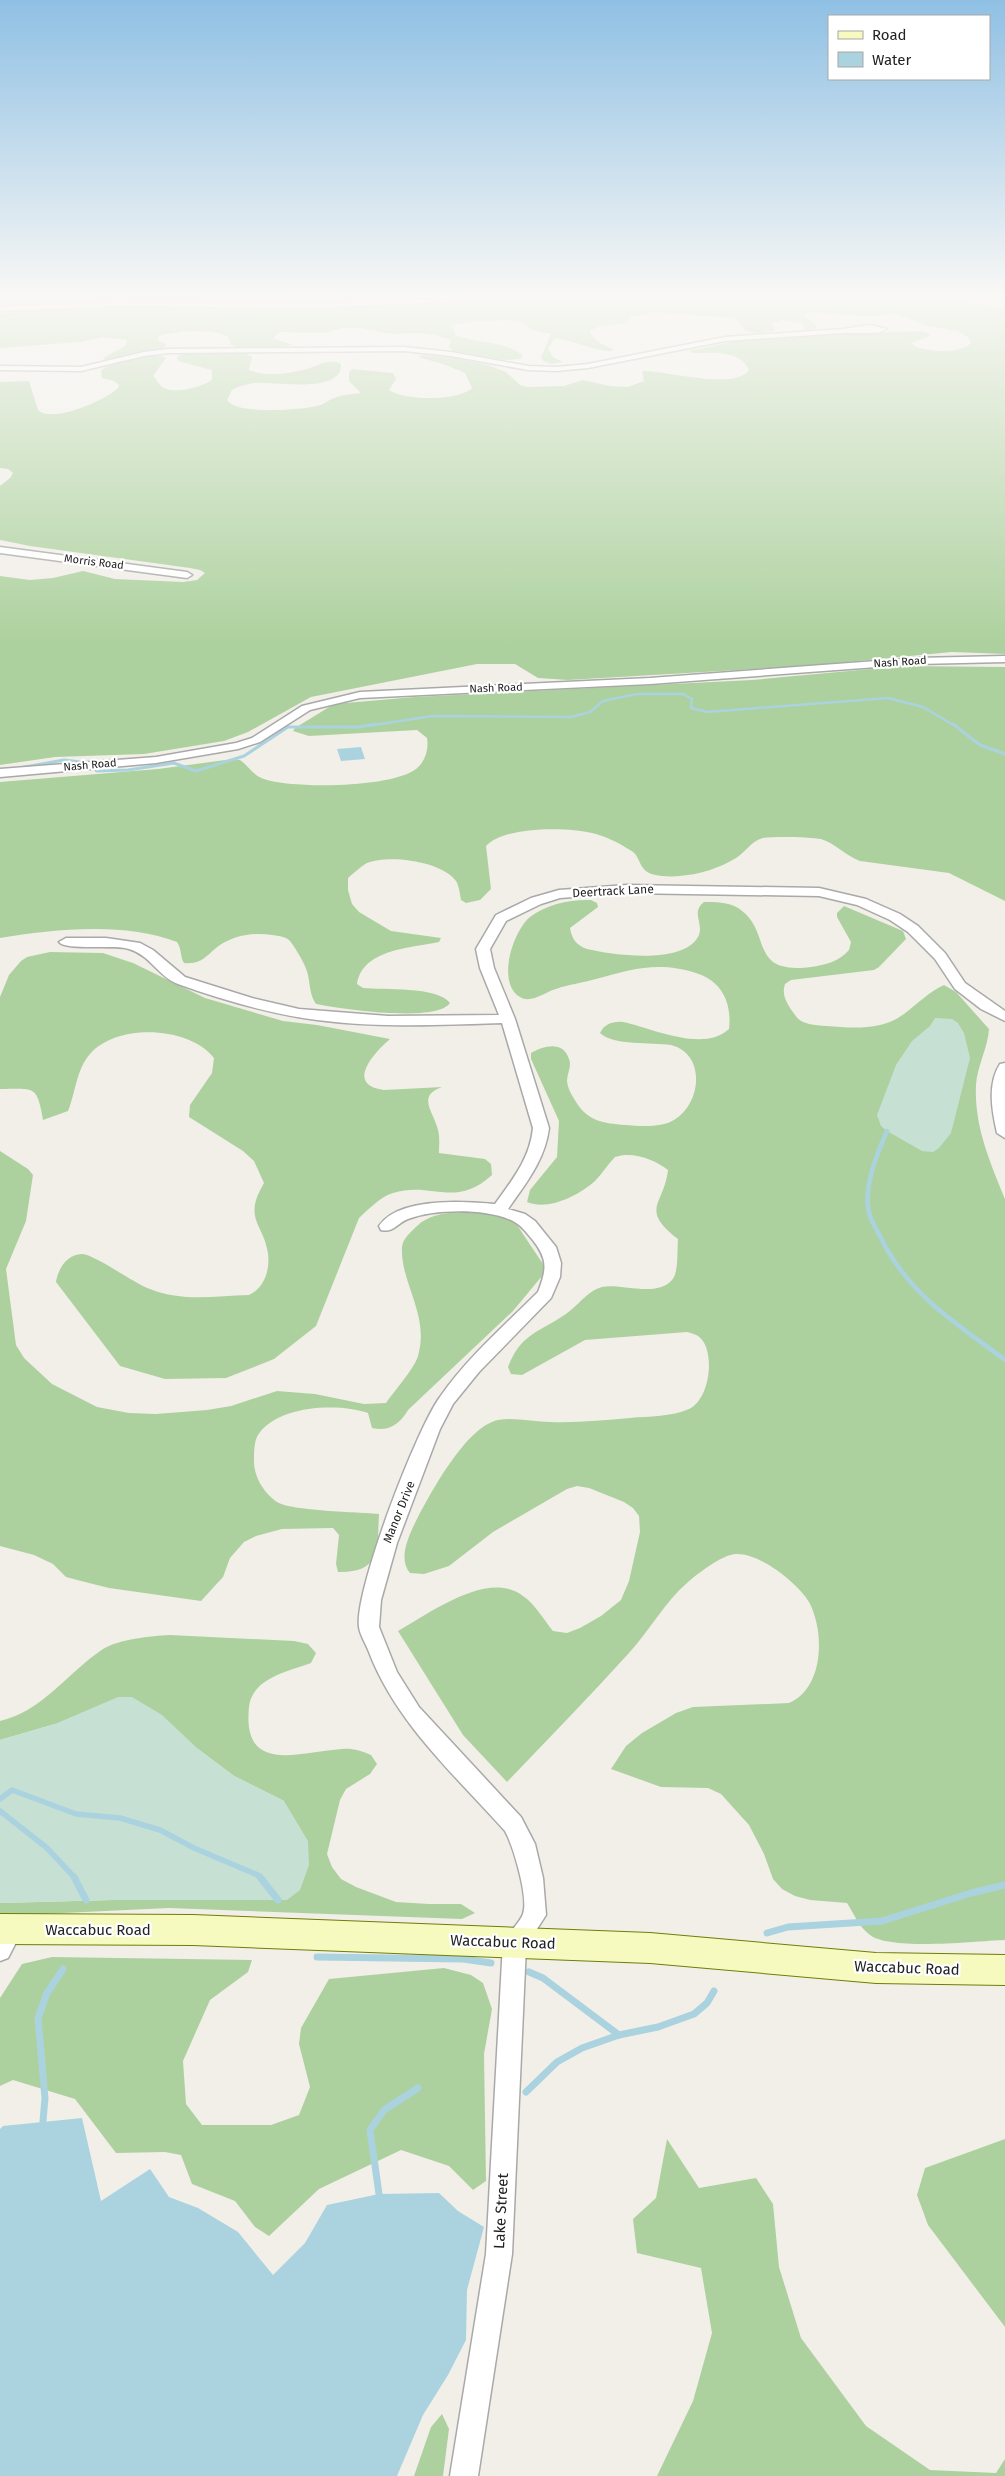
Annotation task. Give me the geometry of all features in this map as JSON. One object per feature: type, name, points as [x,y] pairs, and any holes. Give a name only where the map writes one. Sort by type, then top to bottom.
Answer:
[{"type":"main road","name":"Waccabuc Road","points":[[4,1936],[192,1930],[650,1948],[876,1968],[1005,1970]]},
{"type":"street","name":"Morris Road","points":[[0,550],[187,575]]},
{"type":"street","name":"Nash Road","points":[[0,773],[156,760],[238,746],[256,740],[306,708],[360,695],[650,681],[917,661],[1005,658]]},
{"type":"street","name":"Deertrack Lane","points":[[498,1211],[535,1157],[541,1140],[541,1128],[533,1096],[508,1019],[487,968],[483,949],[494,926],[501,918],[536,901],[580,891],[726,888],[819,892],[861,902],[895,917],[918,934],[940,956],[960,986],[986,1006],[1005,1017]]},
{"type":"street","points":[[66,942],[134,946],[145,950],[171,976],[180,980],[286,1010],[317,1016],[386,1020],[508,1019]]},
{"type":"street","points":[[1005,1067],[998,1090],[999,1112],[1005,1133]]},
{"type":"street","name":"Manor Drive","points":[[387,1226],[400,1216],[431,1207],[461,1207],[498,1211],[519,1218],[535,1231],[550,1251],[553,1263],[552,1277],[545,1294],[472,1368],[446,1401],[431,1429],[387,1543],[371,1600],[369,1628],[388,1675],[412,1713],[513,1824],[524,1844],[532,1878],[535,1915],[515,1944]]},
{"type":"street","name":"Lake Street","points":[[464,2476],[499,2254],[515,1944]]},
{"type":"green space","points":[[0,413],[1005,413],[1005,654],[952,652],[805,666],[568,680],[538,678],[515,664],[477,664],[311,697],[248,732],[224,741],[144,754],[55,757],[0,765],[0,576],[30,580],[53,578],[83,571],[115,579],[183,582],[197,580],[205,573],[190,568],[30,546],[0,540],[0,486],[13,473],[8,469],[0,468]]},
{"type":"green space","points":[[903,666],[1005,667],[1005,901],[949,873],[860,861],[821,839],[763,838],[755,842],[740,856],[716,868],[694,874],[660,876],[646,871],[633,852],[617,842],[597,834],[552,829],[521,832],[495,839],[486,846],[491,889],[480,900],[466,903],[461,900],[457,883],[449,874],[439,868],[414,861],[401,859],[376,860],[367,863],[348,878],[348,890],[352,904],[359,912],[391,931],[441,938],[439,942],[403,948],[379,956],[361,972],[357,984],[363,988],[422,991],[434,994],[450,1003],[441,1009],[408,1013],[365,1011],[316,1004],[311,994],[307,971],[301,957],[290,941],[279,936],[258,934],[238,937],[220,945],[200,961],[190,963],[184,963],[177,942],[135,932],[90,929],[66,930],[0,938],[0,782],[158,769],[233,759],[240,760],[260,777],[278,782],[318,785],[365,783],[386,780],[416,769],[426,755],[427,738],[417,730],[309,736],[293,731],[295,728],[334,704],[415,697],[752,680]]},
{"type":"green space","points":[[576,900],[591,900],[597,903],[598,907],[570,928],[575,941],[587,949],[613,954],[646,956],[678,952],[690,946],[698,937],[700,928],[698,910],[700,906],[704,902],[717,902],[734,906],[749,917],[769,958],[777,964],[791,968],[827,964],[837,960],[849,950],[851,942],[837,917],[837,913],[844,906],[903,931],[906,939],[874,970],[791,980],[785,984],[786,1000],[801,1021],[809,1024],[856,1028],[876,1026],[904,1014],[944,985],[956,992],[989,1029],[987,1043],[978,1071],[976,1100],[984,1144],[1005,1199],[1005,1940],[914,1944],[881,1940],[870,1935],[863,1928],[847,1903],[810,1900],[795,1896],[782,1889],[773,1879],[764,1854],[749,1825],[721,1794],[708,1788],[661,1787],[611,1769],[626,1746],[642,1733],[676,1713],[693,1707],[789,1703],[801,1696],[815,1672],[818,1658],[818,1628],[814,1614],[804,1594],[787,1578],[766,1563],[745,1555],[730,1555],[717,1561],[691,1579],[671,1599],[629,1653],[507,1782],[463,1735],[398,1631],[459,1597],[493,1588],[509,1589],[523,1596],[553,1631],[567,1633],[601,1616],[621,1600],[629,1581],[640,1532],[639,1516],[633,1508],[624,1502],[589,1488],[577,1486],[567,1489],[493,1532],[449,1566],[424,1574],[410,1573],[406,1567],[406,1545],[412,1530],[451,1461],[474,1434],[486,1425],[504,1419],[571,1422],[675,1414],[689,1409],[696,1403],[706,1385],[709,1362],[704,1342],[698,1336],[687,1332],[585,1340],[522,1375],[511,1374],[508,1367],[514,1353],[524,1341],[535,1332],[566,1314],[593,1291],[610,1286],[638,1289],[657,1288],[672,1280],[676,1272],[677,1261],[678,1239],[666,1229],[659,1220],[657,1213],[657,1206],[666,1182],[668,1170],[650,1159],[628,1155],[615,1157],[595,1181],[572,1197],[544,1205],[527,1202],[530,1190],[557,1157],[559,1121],[531,1059],[531,1053],[541,1048],[552,1046],[562,1049],[566,1053],[570,1062],[567,1081],[569,1090],[581,1109],[591,1118],[617,1124],[657,1125],[674,1120],[690,1102],[695,1091],[696,1080],[695,1068],[690,1058],[682,1050],[671,1045],[614,1040],[600,1033],[604,1027],[616,1022],[623,1022],[677,1037],[692,1039],[706,1039],[718,1036],[729,1029],[729,1010],[719,987],[713,981],[696,973],[670,967],[622,972],[561,987],[529,999],[520,997],[513,990],[509,981],[508,969],[513,945],[524,924],[536,912],[551,906]]},
{"type":"green space","points":[[50,952],[103,953],[133,963],[205,998],[283,1021],[317,1025],[390,1039],[377,1052],[366,1068],[364,1075],[366,1082],[372,1087],[384,1090],[442,1087],[434,1091],[428,1100],[439,1133],[439,1153],[485,1159],[491,1164],[492,1175],[479,1185],[466,1190],[443,1192],[407,1190],[388,1195],[375,1204],[359,1218],[316,1326],[274,1359],[226,1378],[165,1379],[120,1366],[56,1282],[64,1263],[72,1257],[82,1254],[105,1264],[143,1286],[174,1296],[249,1295],[260,1286],[268,1267],[268,1252],[256,1220],[255,1211],[256,1199],[264,1183],[254,1161],[243,1151],[189,1117],[190,1105],[212,1073],[214,1058],[203,1047],[188,1040],[171,1034],[153,1032],[117,1037],[102,1044],[85,1060],[68,1111],[43,1120],[39,1100],[32,1091],[27,1089],[0,1089],[0,997],[9,975],[21,961],[27,957]]},
{"type":"green space","points":[[935,1018],[952,1019],[958,1023],[964,1033],[970,1058],[951,1133],[939,1148],[933,1152],[922,1151],[887,1131],[881,1126],[877,1115],[896,1065],[912,1041],[930,1026]]},
{"type":"green space","points":[[0,1151],[28,1169],[33,1175],[26,1221],[6,1269],[16,1345],[24,1358],[52,1384],[97,1407],[129,1413],[156,1414],[207,1410],[231,1406],[277,1391],[315,1394],[364,1404],[386,1403],[416,1361],[421,1341],[418,1313],[405,1273],[402,1247],[408,1235],[417,1226],[426,1219],[437,1215],[463,1212],[513,1219],[547,1270],[513,1311],[393,1426],[384,1429],[372,1428],[368,1413],[355,1410],[341,1408],[309,1409],[279,1418],[267,1425],[258,1435],[254,1451],[254,1467],[264,1489],[277,1502],[310,1509],[379,1514],[377,1548],[370,1563],[363,1568],[338,1572],[336,1564],[339,1535],[333,1528],[282,1529],[256,1536],[244,1542],[230,1558],[223,1577],[201,1601],[109,1588],[66,1577],[53,1564],[34,1555],[0,1546]]},
{"type":"green space","points":[[170,1635],[294,1641],[308,1644],[316,1653],[311,1663],[264,1682],[252,1697],[249,1707],[249,1728],[254,1743],[264,1751],[276,1755],[346,1749],[357,1750],[371,1755],[377,1764],[370,1774],[346,1789],[340,1800],[327,1854],[332,1867],[341,1879],[356,1887],[396,1902],[461,1904],[475,1913],[462,1919],[169,1908],[0,1916],[0,1903],[113,1900],[287,1900],[284,1801],[234,1776],[198,1749],[55,1724],[0,1740],[0,1721],[29,1709],[42,1700],[103,1649],[126,1640]]},
{"type":"green space","points":[[118,1697],[132,1697],[162,1715],[198,1749],[234,1776],[284,1801],[308,1841],[309,1865],[300,1890],[287,1900],[113,1900],[0,1903],[0,1740],[55,1724]]},
{"type":"green space","points":[[52,1957],[252,1960],[248,1972],[210,2000],[183,2061],[186,2104],[202,2125],[271,2125],[299,2115],[310,2087],[299,2044],[301,2028],[329,1979],[444,1968],[471,1975],[483,1983],[492,2009],[484,2054],[486,2181],[473,2190],[449,2166],[401,2150],[319,2189],[269,2236],[255,2227],[235,2201],[192,2184],[181,2155],[165,2152],[116,2153],[75,2099],[13,2080],[0,2086],[0,1998],[22,1964]]},
{"type":"green space","points":[[667,2139],[699,2188],[756,2178],[773,2204],[779,2267],[801,2338],[866,2426],[930,2470],[996,2473],[1005,2459],[1005,2476],[657,2476],[693,2401],[712,2333],[701,2268],[637,2253],[633,2219],[656,2198]]},
{"type":"green space","points":[[1005,2139],[1005,2327],[928,2225],[917,2195],[925,2168]]},
{"type":"green space","points":[[442,2414],[449,2429],[443,2476],[414,2476],[431,2427]]},
{"type":"water","points":[[361,747],[365,759],[341,761],[337,749]]},
{"type":"water","points":[[82,2118],[101,2201],[150,2169],[169,2197],[198,2208],[238,2232],[273,2275],[305,2243],[327,2205],[379,2194],[439,2193],[458,2211],[484,2227],[467,2290],[466,2340],[448,2375],[423,2415],[397,2476],[0,2476],[0,2129],[3,2126]]},
{"type":"waterway","points":[[368,726],[432,716],[571,717],[590,712],[603,701],[637,694],[683,694],[692,699],[691,708],[707,712],[888,698],[923,707],[955,726]]},
{"type":"waterway","points":[[92,767],[97,771],[128,770],[174,763],[196,771],[244,756],[288,727],[359,727],[376,724]]},
{"type":"waterway","points":[[953,724],[980,745],[1005,754]]},
{"type":"waterway","points":[[19,768],[64,760],[89,763]]},
{"type":"waterway","points":[[887,1131],[876,1159],[868,1189],[868,1208],[874,1226],[891,1257],[919,1291],[951,1320],[1005,1360]]},
{"type":"waterway","points":[[0,1799],[12,1790],[76,1814],[120,1818],[160,1830],[194,1848],[258,1875],[261,1879]]},
{"type":"waterway","points":[[0,1811],[47,1848],[76,1879]]},
{"type":"waterway","points":[[74,1877],[86,1900]]},
{"type":"waterway","points":[[260,1877],[278,1900]]},
{"type":"waterway","points":[[767,1933],[788,1927],[882,1921],[971,1893],[1005,1885]]},
{"type":"waterway","points":[[317,1957],[463,1959],[491,1963]]},
{"type":"waterway","points":[[43,2121],[45,2098],[38,2018],[47,1993],[63,1969]]},
{"type":"waterway","points":[[529,1972],[543,1978],[619,2035]]},
{"type":"waterway","points":[[619,2035],[658,2027],[694,2014],[707,2003],[714,1991]]},
{"type":"waterway","points":[[526,2092],[557,2062],[582,2048],[619,2035]]},
{"type":"waterway","points":[[379,2194],[370,2130],[384,2110],[418,2088]]}]
